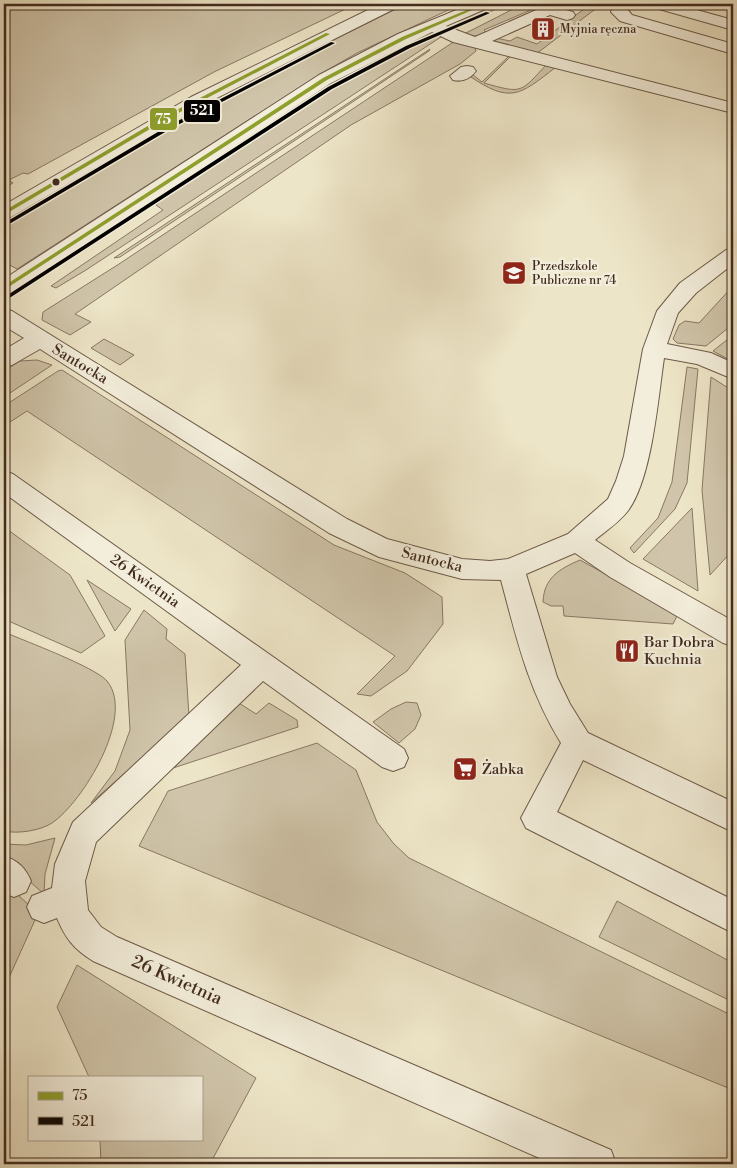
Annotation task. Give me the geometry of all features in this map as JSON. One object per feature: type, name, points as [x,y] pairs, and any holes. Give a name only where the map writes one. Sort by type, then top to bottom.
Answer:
[{"type":"street","points":[[4,213],[204,97],[392,4]]},
{"type":"street","points":[[4,288],[318,83],[367,56],[484,4]]},
{"type":"street","points":[[624,4],[619,8],[619,12],[626,18],[733,49]]},
{"type":"street","points":[[658,4],[733,25]]},
{"type":"street","points":[[477,42],[549,10],[567,15]]},
{"type":"street","points":[[431,26],[456,37],[733,108]]},
{"type":"street","name":"Santocka","points":[[4,316],[338,526],[379,547],[462,569],[490,571],[510,569],[577,541],[618,505],[629,481],[636,456],[654,349],[668,311],[688,288],[733,254]]},
{"type":"street","points":[[4,360],[39,339]]},
{"type":"street","points":[[654,349],[696,356],[733,372]]},
{"type":"street","name":"26 Kwietnia","points":[[4,480],[393,758]]},
{"type":"street","points":[[577,541],[620,570],[733,635]]},
{"type":"street","points":[[510,569],[542,677],[558,712],[577,742],[733,818]]},
{"type":"street","name":"26 Kwietnia","points":[[261,664],[89,826],[71,860],[56,903],[86,938],[98,946],[597,1164]]},
{"type":"street","points":[[577,742],[537,818],[733,917]]},
{"type":"shaded area","points":[[4,4],[356,4],[214,72],[28,174],[23,173],[9,180],[13,183],[4,188]]},
{"type":"shaded area","points":[[406,4],[461,4],[357,53],[317,76],[17,269],[4,262],[4,223],[220,96]]},
{"type":"shaded area","points":[[497,4],[506,4],[455,29],[459,22]]},
{"type":"shaded area","points":[[523,4],[545,4],[484,30],[486,32],[478,36],[464,34]]},
{"type":"shaded area","points":[[569,4],[602,4],[536,54],[490,42],[496,38],[510,41],[517,37],[537,44],[584,9]]},
{"type":"shaded area","points":[[423,36],[441,37],[86,270],[56,288],[51,286],[163,210],[156,205],[183,180],[352,71]]},
{"type":"shaded area","points":[[455,41],[475,47],[476,51],[460,64],[351,125],[75,314],[91,322],[70,335],[42,320],[43,312],[119,264]]},
{"type":"shaded area","points":[[430,49],[120,257],[114,258]]},
{"type":"shaded area","points":[[512,55],[484,83],[506,89],[520,89],[531,81],[547,64],[556,67],[533,85],[514,93],[494,90],[468,75],[473,75],[482,82]]},
{"type":"shaded area","points":[[733,286],[733,324],[706,346],[677,343],[673,339],[679,325],[685,321],[699,323]]},
{"type":"shaded area","points":[[733,335],[733,362],[713,351]]},
{"type":"shaded area","points":[[104,339],[134,355],[120,365],[91,348]]},
{"type":"shaded area","points":[[37,360],[52,365],[4,397],[4,371],[20,361]]},
{"type":"shaded area","points":[[687,367],[698,369],[687,483],[675,509],[634,553],[630,548],[658,518],[672,482]]},
{"type":"shaded area","points":[[62,370],[334,545],[405,573],[442,597],[443,624],[407,671],[371,696],[357,694],[395,656],[27,411],[4,426],[4,406]]},
{"type":"shaded area","points":[[711,377],[733,391],[733,550],[710,575],[702,490]]},
{"type":"shaded area","points":[[692,508],[698,591],[643,559]]},
{"type":"shaded area","points":[[4,527],[70,575],[105,636],[81,653],[4,619]]},
{"type":"shaded area","points":[[580,560],[678,614],[673,624],[564,616],[563,606],[551,606],[543,602],[546,587],[554,575]]},
{"type":"shaded area","points":[[87,580],[131,609],[115,631]]},
{"type":"shaded area","points":[[144,610],[167,629],[166,639],[185,654],[189,716],[91,803],[115,771],[130,730],[125,640]]},
{"type":"shaded area","points":[[4,632],[100,675],[107,681],[114,696],[115,715],[110,736],[102,758],[90,779],[64,813],[52,823],[35,830],[22,832],[4,831]]},
{"type":"shaded area","points":[[406,702],[417,703],[421,715],[415,729],[399,743],[373,722],[391,709]]},
{"type":"shaded area","points":[[239,703],[256,714],[269,703],[297,720],[298,727],[158,773]]},
{"type":"shaded area","points":[[317,743],[356,770],[377,822],[394,844],[409,858],[733,1016],[733,1090],[139,846],[168,791]]},
{"type":"shaded area","points":[[55,838],[45,874],[44,894],[4,859],[4,844],[26,845]]},
{"type":"shaded area","points":[[4,882],[30,906],[35,920],[7,982],[4,997]]},
{"type":"shaded area","points":[[617,901],[733,963],[733,1002],[599,937]]},
{"type":"shaded area","points":[[77,965],[256,1078],[210,1164],[101,1164],[100,1140],[202,1140],[202,1076],[89,1076],[57,1007]]},
{"type":"transit line","name":"75","points":[[4,288],[325,79],[404,38],[484,4]]},
{"type":"transit line","name":"521","points":[[9,296],[330,88],[408,47],[488,13]]},
{"type":"transit line","name":"75","points":[[4,213],[165,118],[328,34]]},
{"type":"transit line","name":"521","points":[[9,222],[170,127],[333,43]]},
{"type":"place","name":"Myjnia ręczna","points":[[543,29]]},
{"type":"place","name":"Przedszkole Publiczne nr 74","points":[[514,273]]},
{"type":"place","name":"Bar Dobra Kuchnia","points":[[627,651]]},
{"type":"place","name":"Żabka","points":[[465,769]]}]
